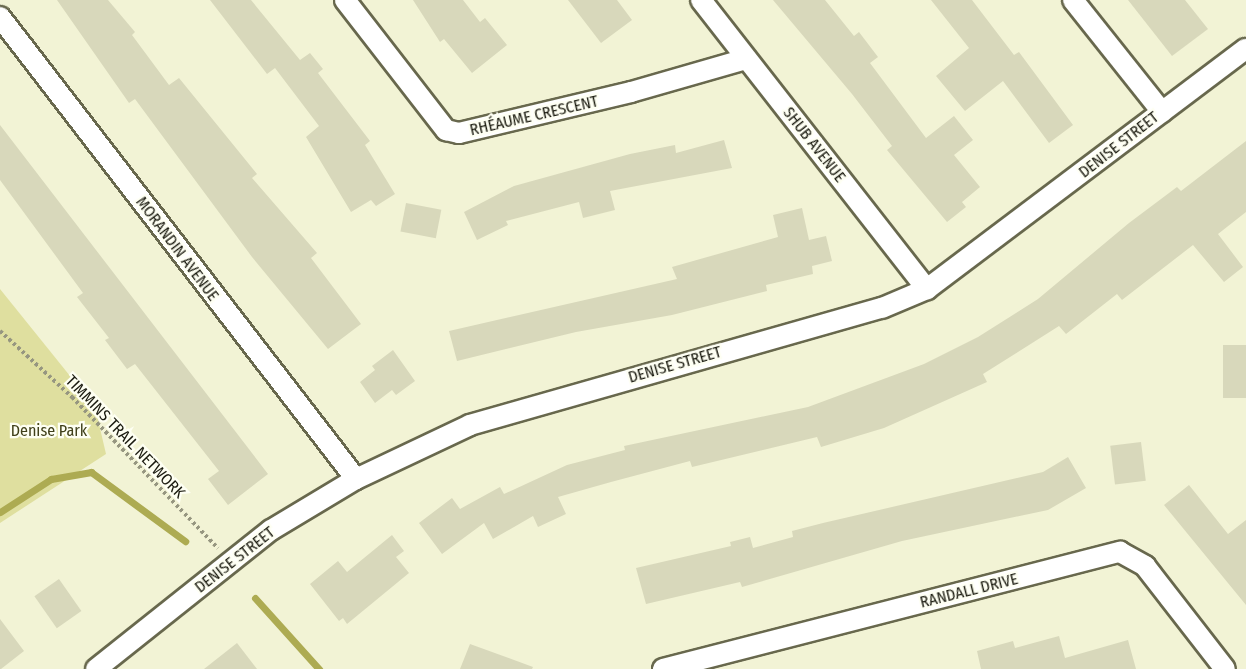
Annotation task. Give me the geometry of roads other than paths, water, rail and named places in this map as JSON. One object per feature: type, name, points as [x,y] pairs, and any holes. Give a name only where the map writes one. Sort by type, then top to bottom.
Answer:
[{"type":"street","name":"RHÉAUME CRESCENT","points":[[345,0],[446,130],[459,134],[631,92],[747,59]]},
{"type":"street","name":"SHUB AVENUE","points":[[700,0],[927,289]]},
{"type":"street","points":[[1073,0],[1162,112]]},
{"type":"street","name":"MORANDIN AVENUE","points":[[0,16],[356,479]]},
{"type":"street","name":"DENISE STREET","points":[[96,669],[271,530],[356,479],[470,425],[882,308],[927,289],[968,262],[1246,49]]},
{"type":"street","name":"RANDALL DRIVE","points":[[663,669],[1120,552],[1145,567],[1225,669]]},
{"type":"waterway","points":[[0,512],[51,479],[91,472],[185,541]]},
{"type":"waterway","points":[[255,598],[319,669]]},
{"type":"park label","name":"Denise Park","points":[[49,431]]}]
